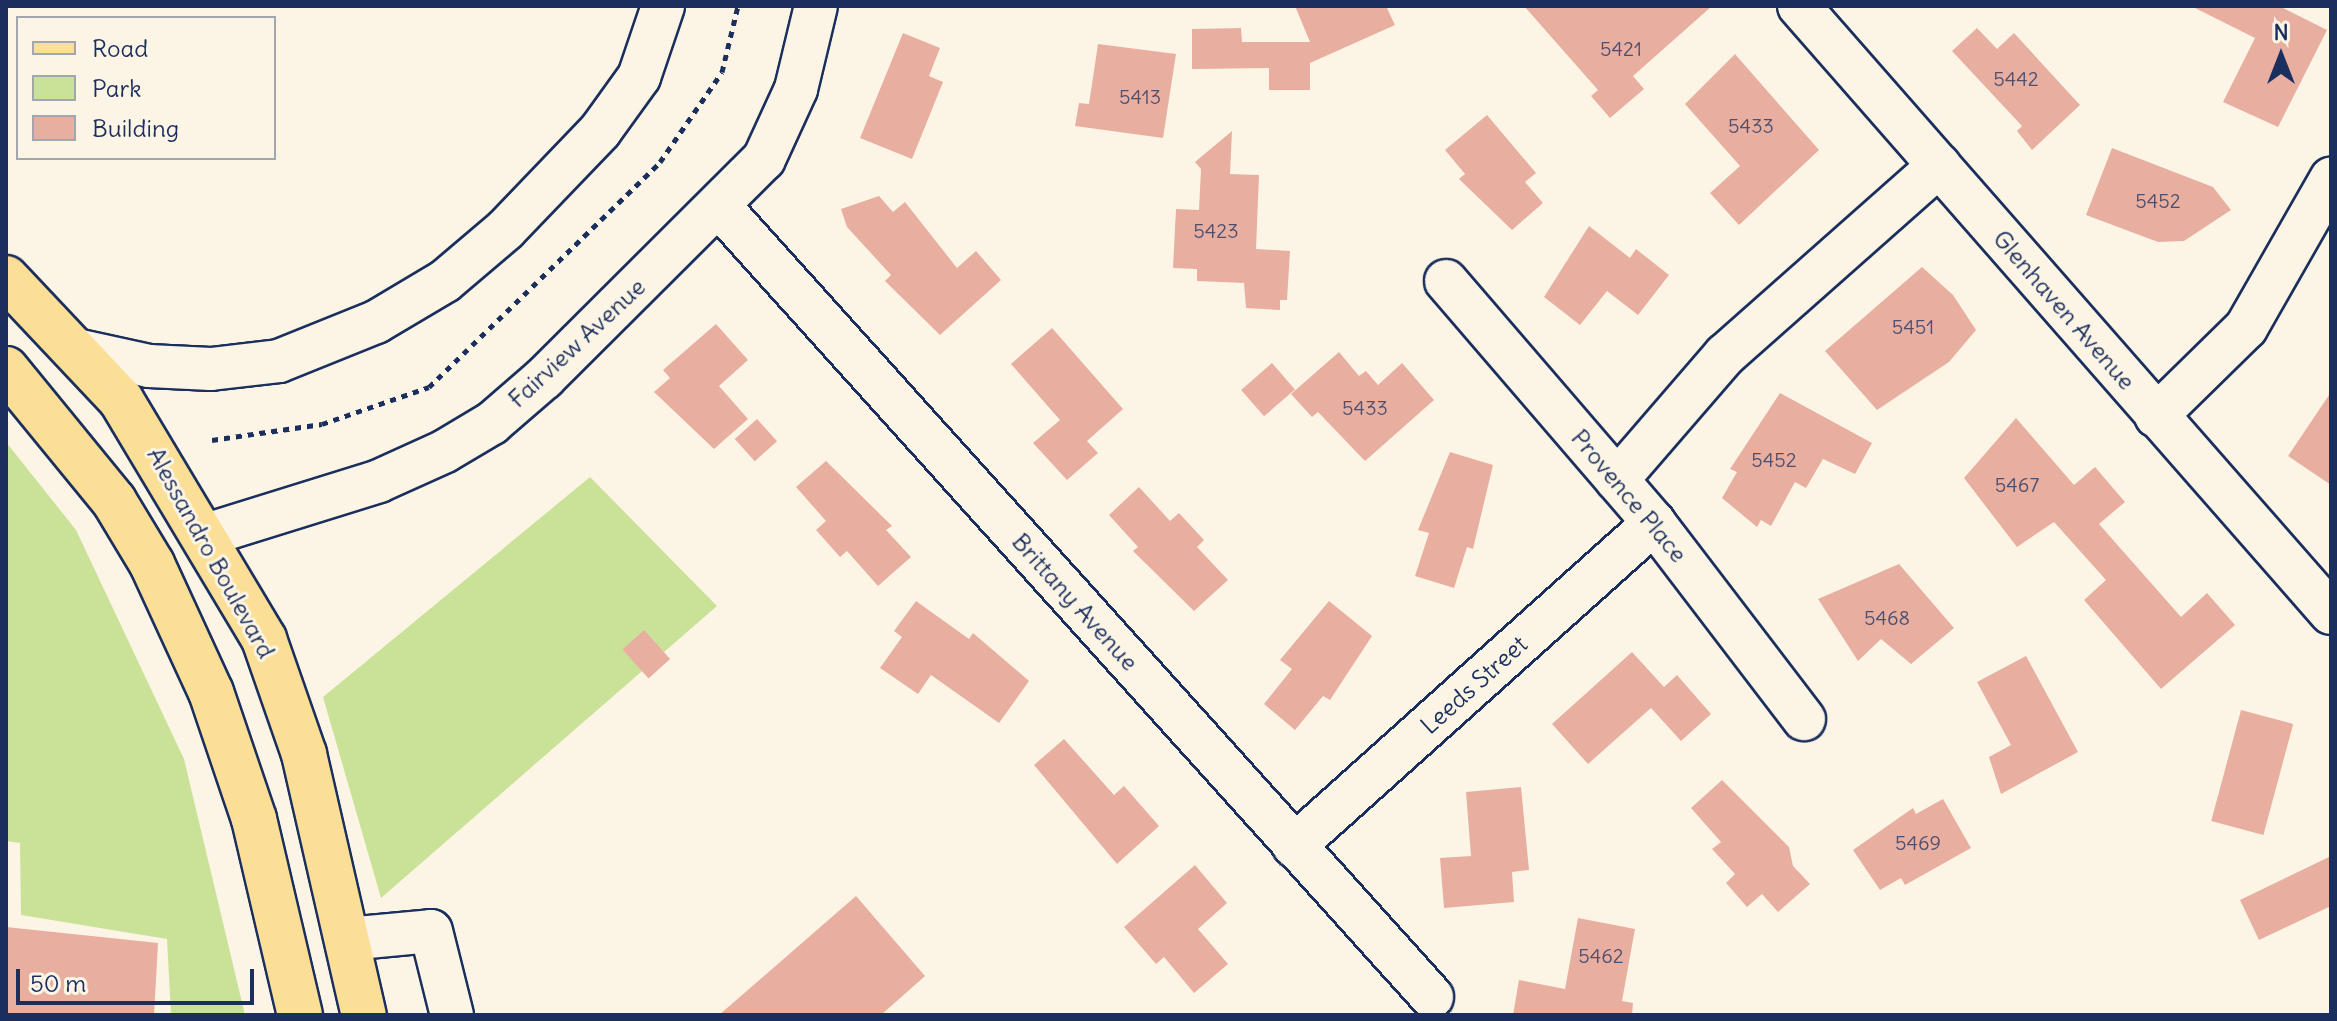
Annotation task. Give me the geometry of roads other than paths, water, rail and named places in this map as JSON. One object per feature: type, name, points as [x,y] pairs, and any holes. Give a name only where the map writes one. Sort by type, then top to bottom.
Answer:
[{"type":"main road","name":"Alessandro Boulevard","points":[[6,278],[121,400],[206,535],[264,639],[284,690],[364,1015]]},
{"type":"main road","points":[[12,374],[69,399],[154,515],[172,530],[206,535]]},
{"type":"main road","points":[[12,374],[114,501],[152,564],[211,692],[254,819],[300,1015]]},
{"type":"street","name":"Fairview Avenue","points":[[206,535],[379,481],[492,423],[764,159],[796,89],[816,6]]},
{"type":"street","name":"Glenhaven Avenue","points":[[1799,6],[2331,613]]},
{"type":"street","points":[[76,350],[149,366],[211,369],[279,361],[376,322],[445,281],[506,229],[600,131],[639,77],[655,9]]},
{"type":"street","points":[[1617,480],[1725,355],[1939,166]]},
{"type":"street","points":[[2156,416],[2246,328],[2331,179]]},
{"type":"street","name":"Brittany Avenue","points":[[719,206],[1432,997]]},
{"type":"street","name":"Provence Place","points":[[1446,281],[1654,523],[1804,719]]},
{"type":"street","name":"Leeds Street","points":[[1294,846],[1654,523]]},
{"type":"street","points":[[347,939],[431,931],[452,1015]]}]
